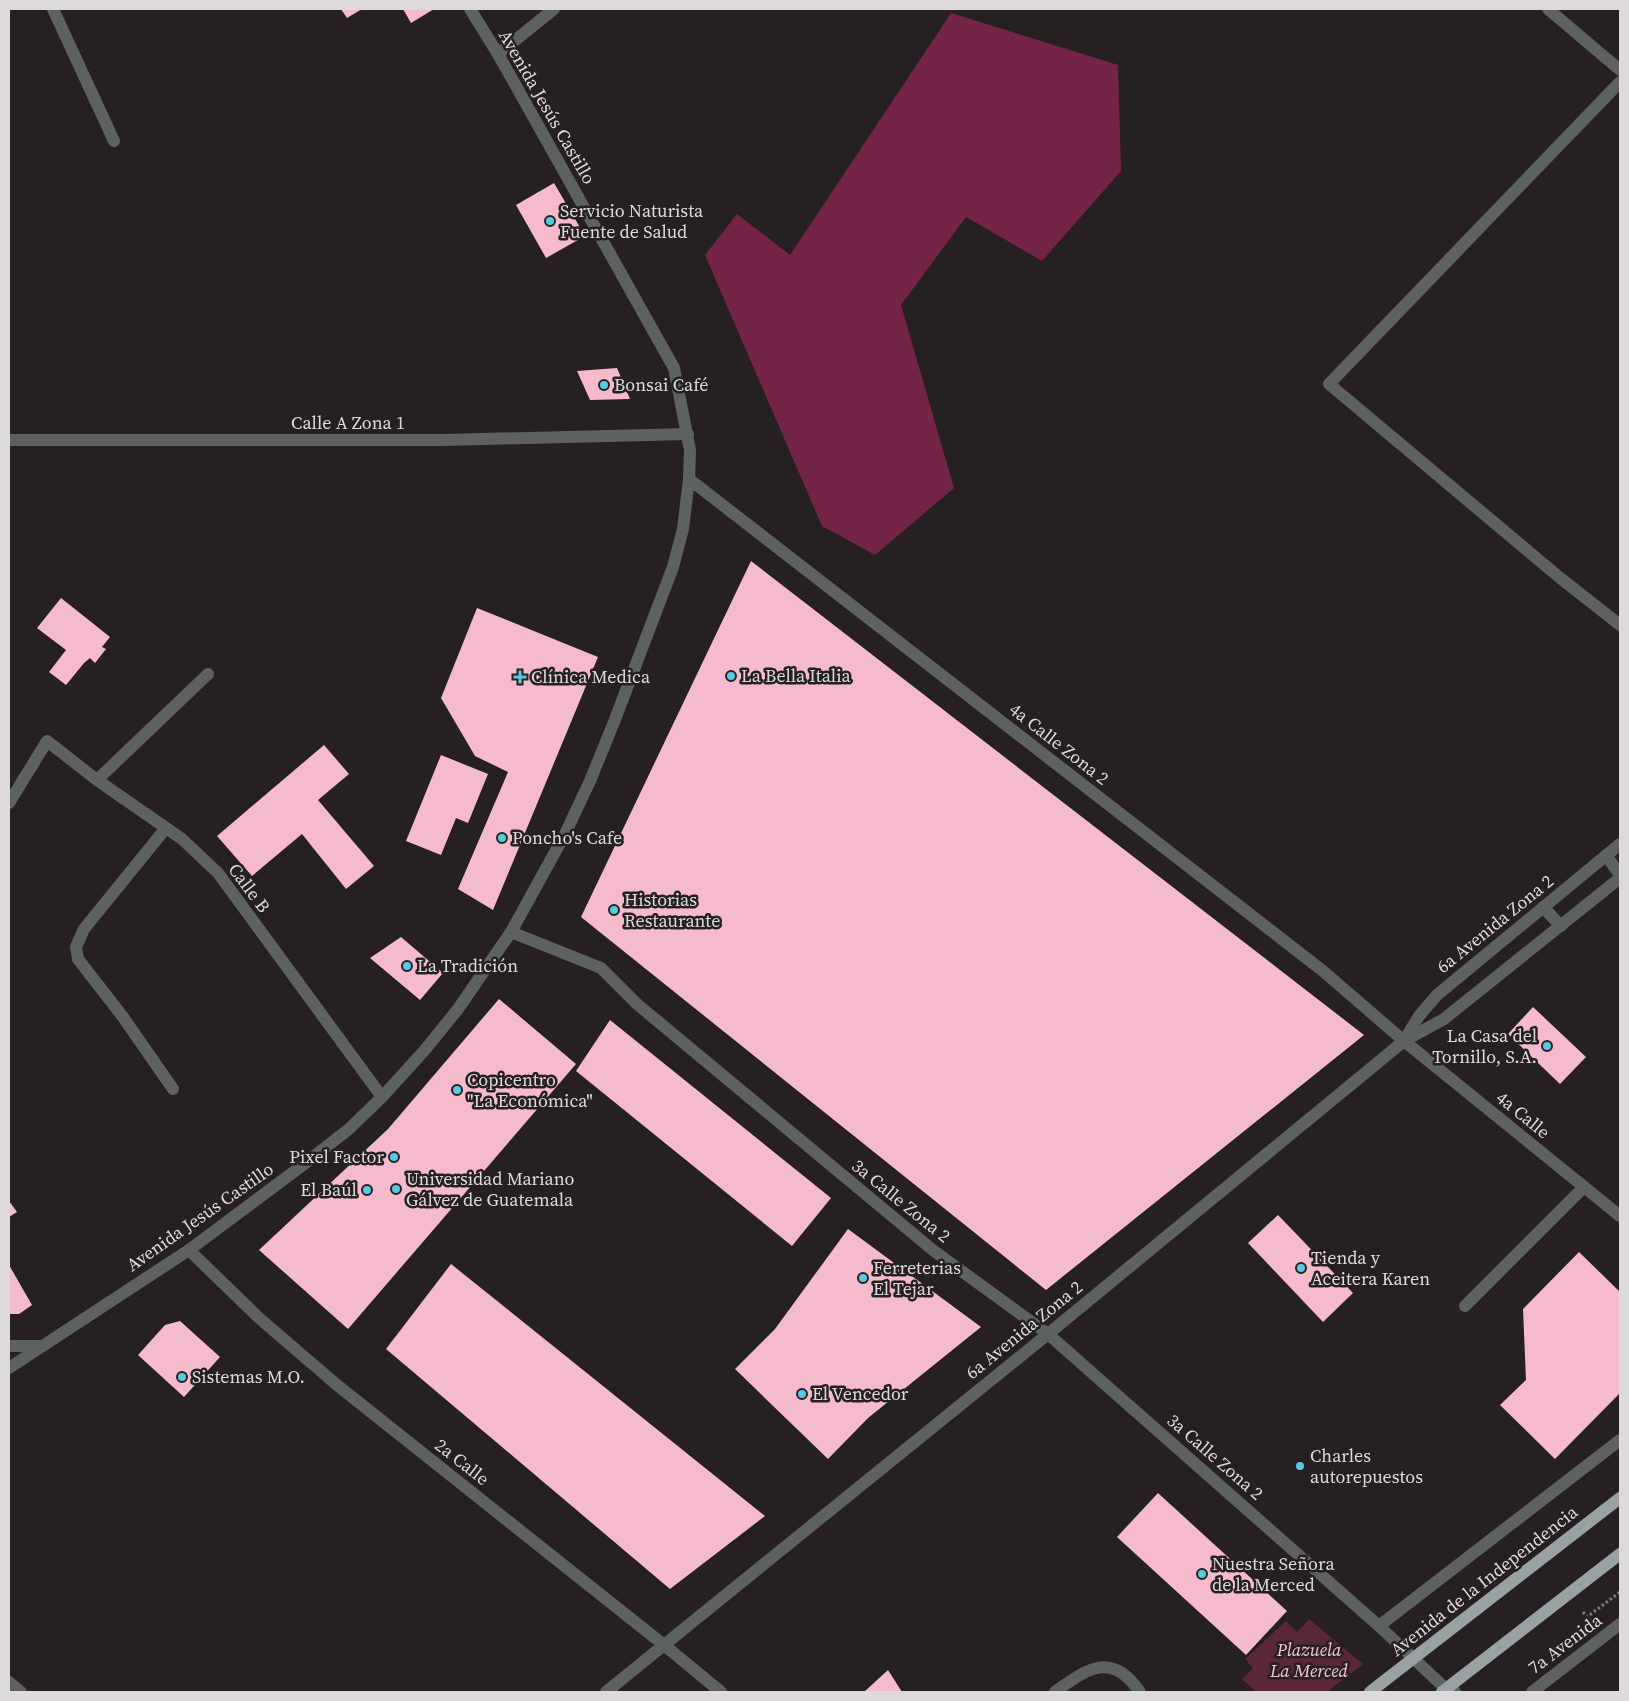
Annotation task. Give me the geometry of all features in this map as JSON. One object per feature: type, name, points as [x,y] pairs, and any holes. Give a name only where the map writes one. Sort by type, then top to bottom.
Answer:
[{"type":"main road","name":"Avenida de la Independencia","points":[[1370,1692],[1620,1498]]},
{"type":"main road","points":[[1448,1691],[1620,1554]]},
{"type":"street","points":[[53,9],[114,142]]},
{"type":"street","name":"Avenida Jesús Castillo","points":[[9,1368],[189,1250],[303,1165],[349,1128],[382,1097],[424,1051],[458,1009],[511,932],[565,834],[590,781],[614,722],[672,567],[683,529],[689,479],[690,450],[674,368],[498,54],[470,9]]},
{"type":"street","points":[[498,54],[554,9]]},
{"type":"street","points":[[1548,9],[1620,70]]},
{"type":"street","points":[[1620,82],[1329,384],[1559,577],[1620,625]]},
{"type":"street","name":"Calle A Zona 1","points":[[9,440],[443,440],[688,434]]},
{"type":"street","name":"4a Calle Zona 2","points":[[689,479],[1323,971],[1404,1041]]},
{"type":"street","points":[[97,780],[208,674]]},
{"type":"street","name":"Calle B","points":[[9,802],[47,741],[97,780],[196,850],[218,873],[382,1097]]},
{"type":"street","points":[[166,828],[84,929],[76,947],[78,959],[123,1017],[173,1089]]},
{"type":"street","name":"6a Avenida Zona 2","points":[[1404,1041],[1419,1016],[1437,994],[1620,844]]},
{"type":"street","points":[[1606,855],[1620,876]]},
{"type":"street","name":"6a Avenida Zona 2","points":[[606,1692],[1048,1334],[1404,1041],[1444,1019],[1561,926],[1620,876]]},
{"type":"street","points":[[1543,907],[1561,926]]},
{"type":"street","name":"3a Calle Zona 2","points":[[511,932],[601,968],[637,1004],[934,1251],[1048,1334],[1379,1626],[1448,1691]]},
{"type":"street","name":"4a Calle","points":[[1404,1041],[1620,1216]]},
{"type":"street","points":[[1465,1306],[1584,1187]]},
{"type":"street","name":"2a Calle","points":[[189,1250],[259,1318],[337,1385],[721,1692]]},
{"type":"street","points":[[9,1346],[42,1346]]},
{"type":"street","points":[[1379,1626],[1620,1440]]},
{"type":"street","name":"7a Avenida","points":[[1532,1692],[1620,1624]]},
{"type":"street","points":[[1055,1692],[1082,1673],[1093,1668],[1104,1667],[1127,1676],[1140,1692]]},
{"type":"street","points":[[9,1682],[21,1692]]},
{"type":"green space","name":"Plazuela La Merced","points":[[1309,1619],[1363,1664],[1327,1692],[1256,1692],[1242,1679],[1253,1668],[1245,1659],[1286,1621],[1297,1632]]},
{"type":"shaded area","points":[[951,13],[1118,65],[1121,171],[1042,261],[966,217],[901,305],[954,488],[875,555],[822,526],[705,255],[737,214],[790,255]]},
{"type":"building","points":[[341,9],[362,9],[347,18]]},
{"type":"building","points":[[403,9],[434,9],[411,23]]},
{"type":"building","name":"Servicio Naturista Fuente de Salud","points":[[554,183],[585,236],[546,258],[516,205]]},
{"type":"building","name":"Bonsai Café","points":[[617,368],[630,399],[590,400],[577,371]]},
{"type":"building","points":[[751,561],[1364,1035],[1046,1290],[581,917]]},
{"type":"building","points":[[61,598],[110,637],[102,647],[106,649],[95,663],[90,658],[66,685],[49,672],[66,650],[37,628]]},
{"type":"building","name":"Clínica Medica","points":[[477,608],[598,657],[493,910],[458,889],[508,772],[475,756],[441,698]]},
{"type":"building","points":[[324,745],[349,774],[318,800],[374,866],[346,889],[302,834],[252,876],[217,836]]},
{"type":"building","points":[[441,755],[488,774],[468,823],[456,818],[441,855],[406,841]]},
{"type":"building","name":"La Tradición","points":[[401,937],[443,973],[420,1000],[370,958]]},
{"type":"building","name":"Universidad Mariano Gálvez de Guatemala","points":[[499,999],[576,1064],[348,1329],[259,1250],[388,1129]]},
{"type":"building","name":"La Casa del Tornillo, S.A.","points":[[1533,1007],[1586,1057],[1560,1084],[1508,1034]]},
{"type":"building","points":[[610,1020],[831,1198],[792,1246],[576,1071]]},
{"type":"building","points":[[9,1201],[17,1212],[9,1217]]},
{"type":"building","name":"Tienda y Aceitera Karen","points":[[1278,1215],[1353,1293],[1323,1322],[1248,1243]]},
{"type":"building","name":"Ferreterias El Tejar","points":[[848,1229],[981,1327],[868,1418],[828,1459],[735,1369],[775,1329]]},
{"type":"building","points":[[1579,1252],[1620,1292],[1620,1393],[1555,1459],[1500,1405],[1526,1380],[1523,1309]]},
{"type":"building","points":[[451,1264],[765,1516],[670,1589],[386,1349]]},
{"type":"building","points":[[9,1265],[32,1305],[19,1314],[9,1314]]},
{"type":"building","name":"Sistemas M.O.","points":[[180,1321],[220,1357],[184,1397],[138,1355],[165,1325]]},
{"type":"building","name":"Nuestra Señora de la Merced","points":[[1158,1493],[1287,1611],[1246,1655],[1117,1537]]},
{"type":"building","points":[[888,1670],[902,1692],[864,1692]]},
{"type":"place","name":"Servicio Naturista Fuente de Salud","points":[[550,221]]},
{"type":"place","name":"Bonsai Café","points":[[604,385]]},
{"type":"place","name":"La Bella Italia","points":[[731,676]]},
{"type":"place","name":"Clínica Medica","points":[[520,677]]},
{"type":"place","name":"Poncho's Cafe","points":[[502,838]]},
{"type":"place","name":"Historias Restaurante","points":[[614,910]]},
{"type":"place","name":"La Tradición","points":[[407,966]]},
{"type":"place","name":"La Casa del Tornillo, S.A.","points":[[1547,1046]]},
{"type":"place","name":"Copicentro \"La Económica\"","points":[[457,1090]]},
{"type":"place","name":"Pixel Factor","points":[[394,1157]]},
{"type":"place","name":"Universidad Mariano Gálvez de Guatemala","points":[[396,1189]]},
{"type":"place","name":"El Baúl","points":[[367,1190]]},
{"type":"place","name":"Tienda y Aceitera Karen","points":[[1301,1268]]},
{"type":"place","name":"Ferreterias El Tejar","points":[[863,1278]]},
{"type":"place","name":"Sistemas M.O.","points":[[182,1377]]},
{"type":"place","name":"El Vencedor","points":[[802,1394]]},
{"type":"place","name":"Charles autorepuestos","points":[[1300,1466]]},
{"type":"place","name":"Nuestra Señora de la Merced","points":[[1202,1574]]}]
